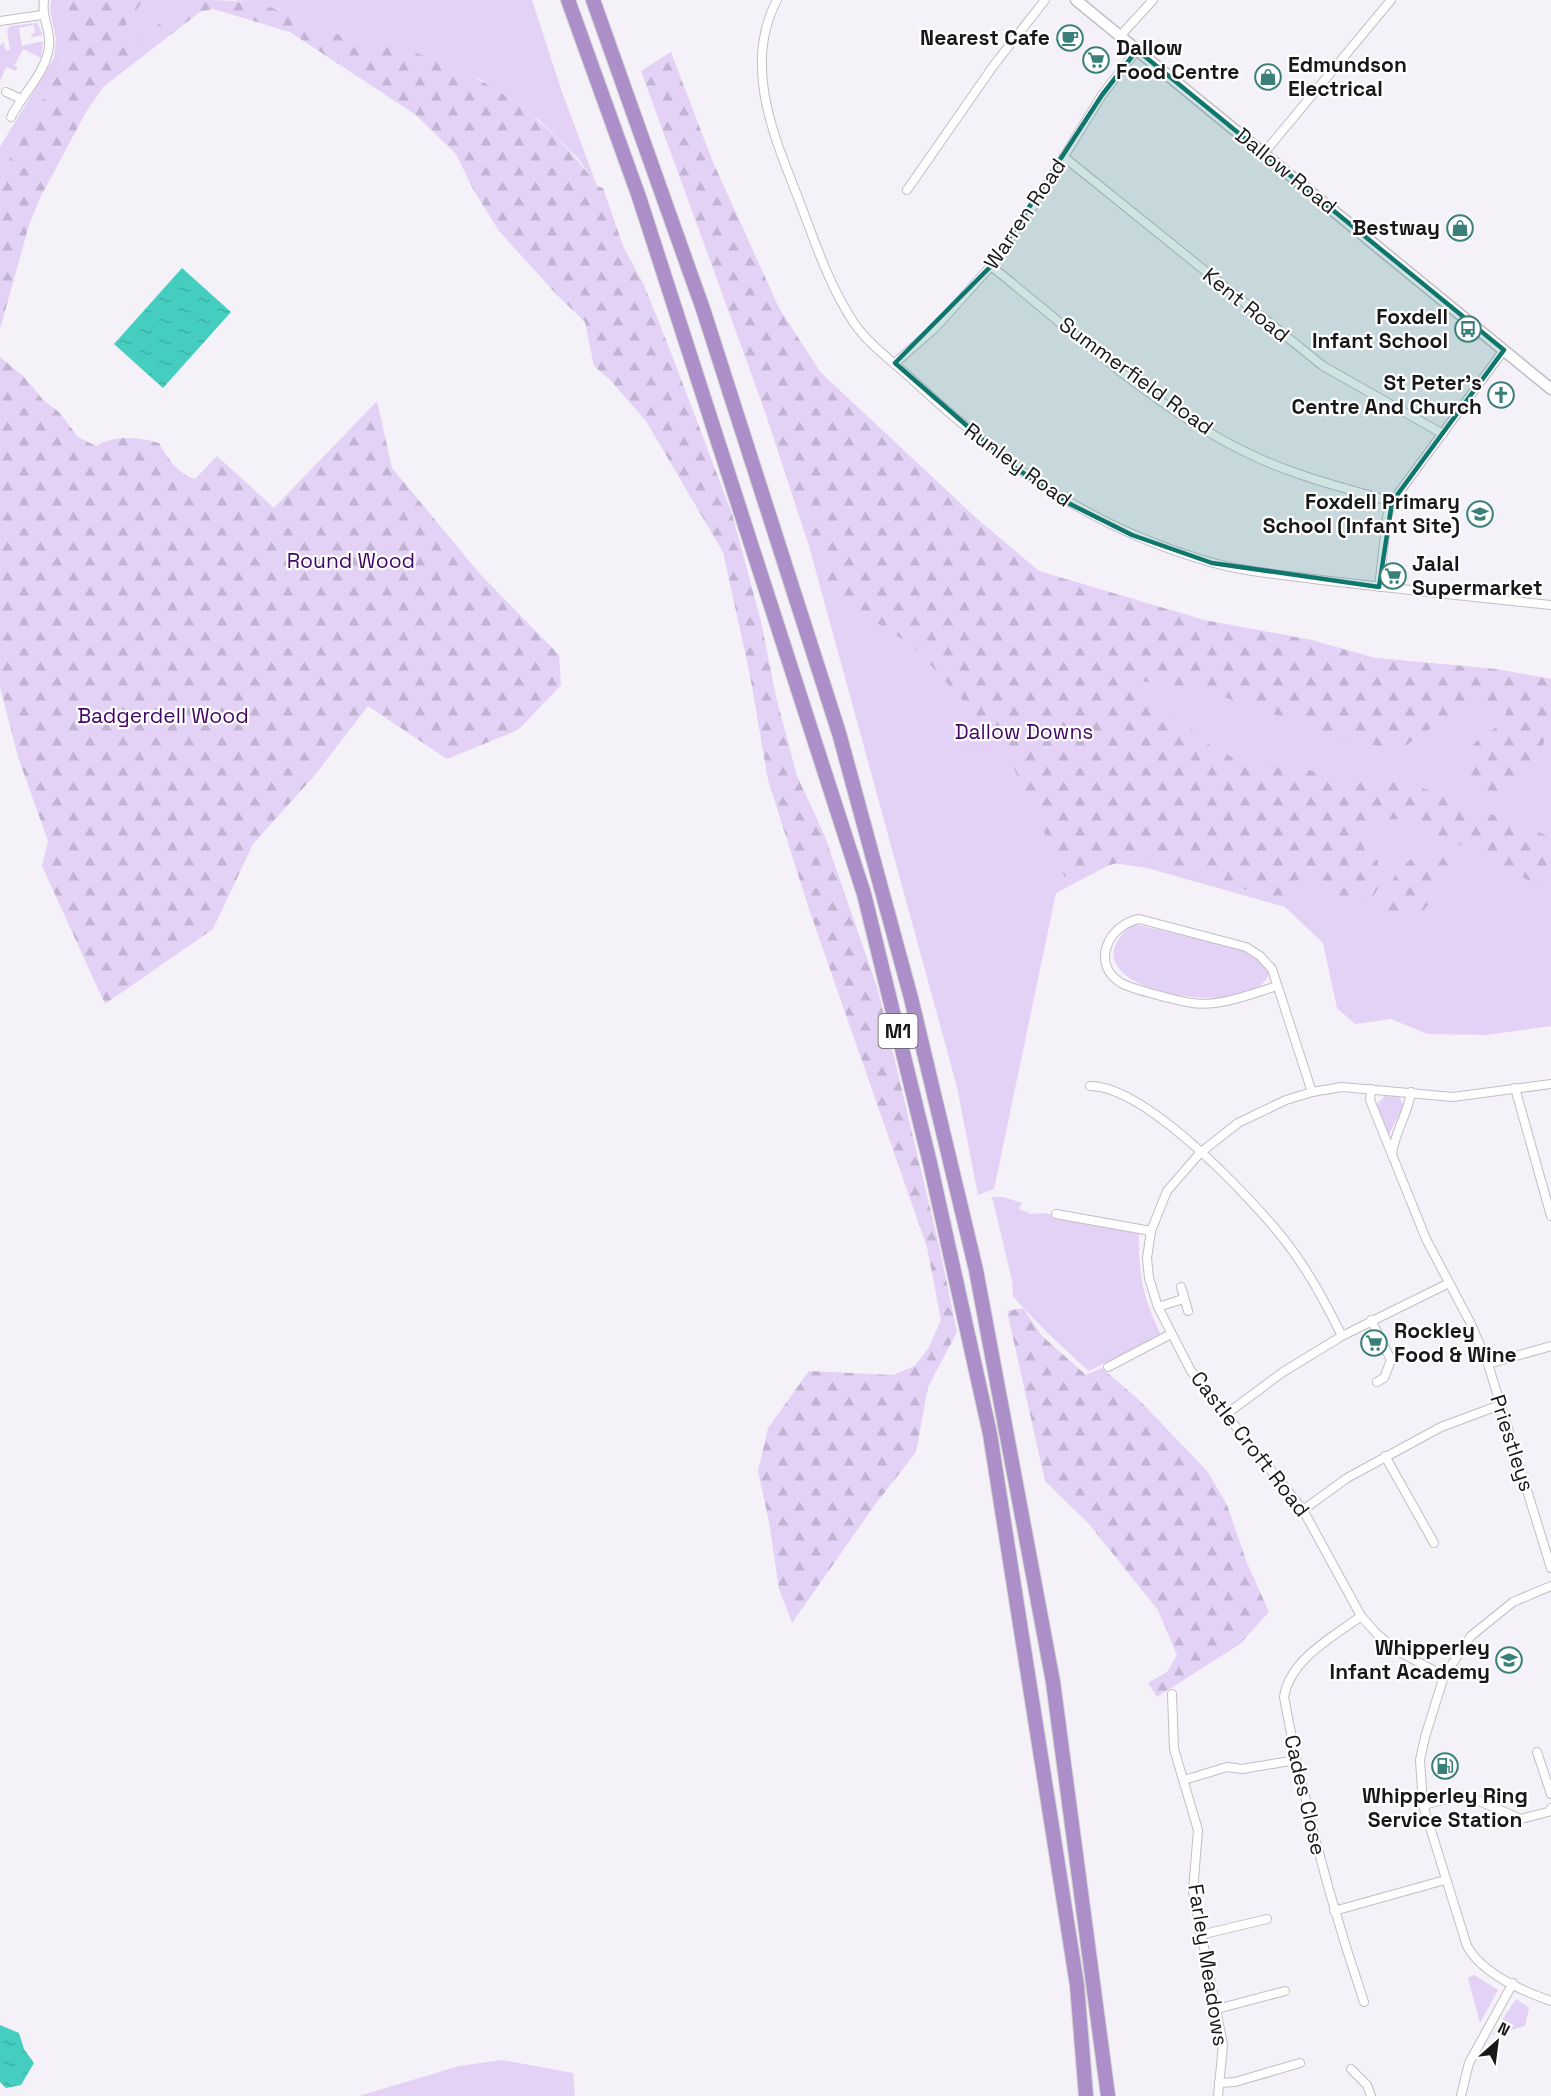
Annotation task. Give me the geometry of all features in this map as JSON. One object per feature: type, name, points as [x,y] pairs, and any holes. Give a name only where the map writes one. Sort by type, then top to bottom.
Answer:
[{"type":"highway","name":"M1","points":[[568,0],[639,197],[864,894],[930,1163],[990,1434],[1077,1985],[1086,2096]]},
{"type":"highway","name":"M1","points":[[593,0],[703,309],[836,723],[911,998],[976,1270],[1051,1672],[1108,2096]]},
{"type":"street","points":[[11,117],[49,52],[49,34],[42,15],[44,0]]},
{"type":"street","name":"Runley Road","points":[[777,0],[772,9],[763,53],[764,92],[771,129],[834,290],[856,327],[964,426],[1014,466],[1070,504],[1132,535],[1212,563],[1379,587],[1551,605]]},
{"type":"street","points":[[907,190],[994,64],[1045,0]]},
{"type":"street","name":"Dallow Road","points":[[1076,0],[1551,389]]},
{"type":"street","points":[[1120,36],[1153,0]]},
{"type":"street","points":[[1264,153],[1391,0]]},
{"type":"street","points":[[0,21],[42,15]]},
{"type":"street","name":"Warren Road","points":[[895,363],[935,328],[991,266],[1064,157],[1102,95],[1137,50]]},
{"type":"street","points":[[6,92],[21,99]]},
{"type":"street","name":"Kent Road","points":[[1064,157],[1323,366],[1443,434]]},
{"type":"street","name":"Summerfield Road","points":[[991,266],[1176,411],[1214,435],[1253,456],[1298,474],[1392,502]]},
{"type":"street","points":[[1379,587],[1392,502],[1504,350]]},
{"type":"street","points":[[1277,986],[1219,1003],[1193,1003],[1122,983],[1111,973],[1105,960],[1106,946],[1112,932],[1138,919],[1246,947],[1260,956],[1272,969],[1312,1092]]},
{"type":"street","name":"Castle Croft Road","points":[[1444,1676],[1398,1651],[1376,1634],[1361,1616],[1303,1510],[1266,1460],[1225,1415],[1191,1371],[1158,1307],[1149,1278],[1148,1258],[1151,1231],[1167,1191],[1200,1153],[1238,1123],[1286,1100],[1312,1092],[1342,1088],[1454,1096],[1551,1084]]},
{"type":"street","points":[[1090,1086],[1104,1086],[1163,1118],[1253,1204],[1283,1239],[1310,1277],[1342,1336]]},
{"type":"street","points":[[1515,1088],[1551,1216]]},
{"type":"street","name":"Priestleys","points":[[1371,1089],[1370,1100],[1426,1239],[1471,1324],[1488,1365],[1551,1568]]},
{"type":"street","points":[[1392,1156],[1394,1138],[1410,1105],[1412,1092]]},
{"type":"street","points":[[1056,1214],[1151,1231]]},
{"type":"street","points":[[1225,1415],[1283,1372],[1342,1336],[1449,1283]]},
{"type":"street","points":[[1180,1287],[1188,1311]]},
{"type":"street","points":[[1158,1307],[1183,1299]]},
{"type":"street","points":[[1371,1320],[1391,1360],[1384,1378],[1377,1382]]},
{"type":"street","points":[[1108,1367],[1171,1334]]},
{"type":"street","points":[[1488,1365],[1551,1346]]},
{"type":"street","points":[[1303,1510],[1347,1478],[1385,1456],[1441,1427],[1500,1405]]},
{"type":"street","points":[[1385,1456],[1434,1543]]},
{"type":"street","points":[[1551,1586],[1513,1602],[1471,1636],[1444,1676],[1432,1710],[1420,1760],[1423,1805],[1445,1880],[1470,1952],[1480,1964],[1551,2001]]},
{"type":"street","name":"Cades Close","points":[[1361,1616],[1297,1666],[1287,1681],[1284,1697],[1296,1760],[1334,1911],[1364,2002]]},
{"type":"street","name":"Farley Meadows","points":[[1172,1694],[1174,1749],[1198,1830],[1193,1891],[1223,2045],[1218,2096]]},
{"type":"street","points":[[1537,1752],[1551,1794]]},
{"type":"street","points":[[1184,1780],[1227,1767],[1242,1769],[1296,1760]]},
{"type":"street","points":[[1423,1805],[1465,1795],[1521,1820],[1548,1812],[1551,1808]]},
{"type":"street","points":[[1334,1911],[1445,1880]]},
{"type":"street","points":[[1200,1935],[1267,1919]]},
{"type":"street","points":[[1461,2096],[1469,2062],[1513,1983]]},
{"type":"street","points":[[1217,2009],[1285,1991]]},
{"type":"street","points":[[1220,2083],[1235,2082],[1300,2063]]},
{"type":"street","points":[[1351,2069],[1367,2085],[1371,2096]]},
{"type":"highlighted area","points":[[1137,50],[1504,350],[1392,502],[1379,587],[1212,563],[1132,535],[1070,504],[1014,467],[895,363],[991,266],[1102,95]]},
{"type":"green space","points":[[51,0],[68,0],[63,65],[11,155],[0,187],[0,147],[54,58],[56,39],[50,10]]},
{"type":"green space","points":[[68,0],[144,0],[127,22],[119,42],[123,47],[138,45],[155,26],[176,15],[193,0],[215,0],[247,2],[268,7],[337,34],[422,55],[473,77],[520,106],[562,143],[597,186],[603,188],[623,246],[644,285],[732,514],[761,621],[776,697],[797,776],[824,834],[878,990],[940,1250],[957,1332],[928,1387],[916,1452],[874,1506],[792,1623],[779,1589],[769,1522],[758,1471],[768,1428],[809,1371],[893,1375],[915,1366],[929,1347],[941,1320],[927,1247],[810,912],[768,780],[750,675],[723,552],[646,421],[611,381],[594,366],[585,322],[557,295],[499,231],[474,191],[456,154],[416,115],[290,32],[213,9],[200,12],[103,87],[86,112],[40,198],[29,225],[0,329],[0,187],[11,155],[63,65]]},
{"type":"green space","points":[[144,0],[193,0],[176,15],[155,26],[138,45],[123,47],[119,42],[127,22]]},
{"type":"green space","points":[[235,0],[532,0],[562,92],[597,186],[577,157],[539,120],[480,79],[325,30],[278,9]]},
{"type":"green space","points":[[37,23],[43,35],[32,37],[31,34],[35,33],[34,25],[19,28],[22,46],[43,41],[41,58],[23,49],[14,66],[18,68],[16,71],[6,67],[0,81],[0,45],[4,42],[5,50],[10,50],[7,31],[10,26]]},
{"type":"green space","points":[[671,52],[712,160],[779,308],[820,372],[976,518],[1038,571],[1204,620],[1311,640],[1375,658],[1495,669],[1551,679],[1551,717],[1534,777],[1518,777],[1500,805],[1467,790],[1467,764],[1468,756],[1475,743],[1504,723],[1507,707],[1481,703],[1453,713],[1398,751],[1344,738],[1203,690],[1134,680],[1211,746],[1248,765],[1270,759],[1351,782],[1407,782],[1551,837],[1551,892],[1453,841],[1396,819],[1354,822],[1369,861],[1378,860],[1378,888],[1369,905],[1327,894],[1318,877],[1305,871],[1282,902],[1150,857],[1065,877],[1002,743],[912,645],[832,595],[641,71]]},
{"type":"green space","name":"Dallow Downs","points":[[779,308],[820,372],[976,518],[1039,571],[1204,620],[1311,640],[1375,658],[1495,669],[1551,679],[1551,1026],[1487,1035],[1428,1034],[1391,1019],[1355,1024],[1337,1008],[1323,943],[1285,907],[1147,868],[1113,863],[1056,893],[994,1189],[978,1195],[957,1087],[809,546],[748,360]]},
{"type":"green space","points":[[0,357],[24,377],[44,401],[59,412],[78,437],[96,446],[103,442],[127,438],[159,443],[174,465],[195,479],[217,456],[274,508],[377,401],[392,468],[479,573],[559,655],[561,685],[518,730],[447,759],[368,706],[314,776],[253,844],[213,929],[105,1004],[42,866],[48,841],[18,757],[0,687]]},
{"type":"green space","points":[[1426,852],[1451,860],[1453,868],[1438,893],[1422,912],[1407,914],[1384,910],[1396,873],[1408,862]]},
{"type":"green space","points":[[1133,924],[1236,947],[1255,957],[1269,973],[1256,988],[1231,996],[1199,997],[1165,992],[1137,982],[1118,967],[1115,947]]},
{"type":"green space","points":[[1385,1096],[1399,1097],[1404,1106],[1388,1136],[1377,1104]]},
{"type":"green space","points":[[992,1197],[1004,1197],[1022,1203],[1019,1209],[1031,1214],[1044,1213],[1139,1233],[1139,1261],[1143,1286],[1161,1335],[1089,1371],[1013,1296],[1012,1280]]},
{"type":"green space","points":[[1023,1308],[1042,1336],[1086,1375],[1102,1368],[1139,1400],[1208,1472],[1227,1505],[1247,1563],[1269,1612],[1240,1644],[1157,1697],[1148,1683],[1167,1672],[1177,1655],[1158,1610],[1089,1524],[1045,1481],[1007,1311]]},
{"type":"green space","points":[[1474,1975],[1498,1990],[1480,2023],[1468,1978]]},
{"type":"green space","points":[[1516,1999],[1529,2008],[1525,2026],[1492,2035]]},
{"type":"green space","points":[[502,2060],[573,2073],[575,2096],[359,2096],[459,2066]]},
{"type":"water","points":[[182,268],[231,312],[163,388],[114,344]]},
{"type":"water","points":[[0,2025],[19,2033],[24,2049],[34,2063],[21,2085],[6,2088],[0,2082]]},
{"type":"place","name":"Nearest Cafe","points":[[1070,38]]},
{"type":"place","name":"Dallow Food Centre","points":[[1096,60]]},
{"type":"place","name":"Edmundson Electrical","points":[[1268,77]]},
{"type":"place","name":"Bestway","points":[[1460,228]]},
{"type":"place","name":"Foxdell Infant School","points":[[1468,329]]},
{"type":"place","name":"St Peter's Centre And Church","points":[[1501,395]]},
{"type":"place","name":"Foxdell Primary School (Infant Site)","points":[[1480,514]]},
{"type":"place","name":"Jalal Supermarket","points":[[1393,576]]},
{"type":"place","name":"Rockley Food & Wine","points":[[1374,1343]]},
{"type":"place","name":"Whipperley Infant Academy","points":[[1509,1660]]},
{"type":"place","name":"Whipperley Ring Service Station","points":[[1445,1766]]},
{"type":"park label","name":"Round Wood","points":[[351,561]]},
{"type":"park label","name":"Badgerdell Wood","points":[[163,716]]}]
